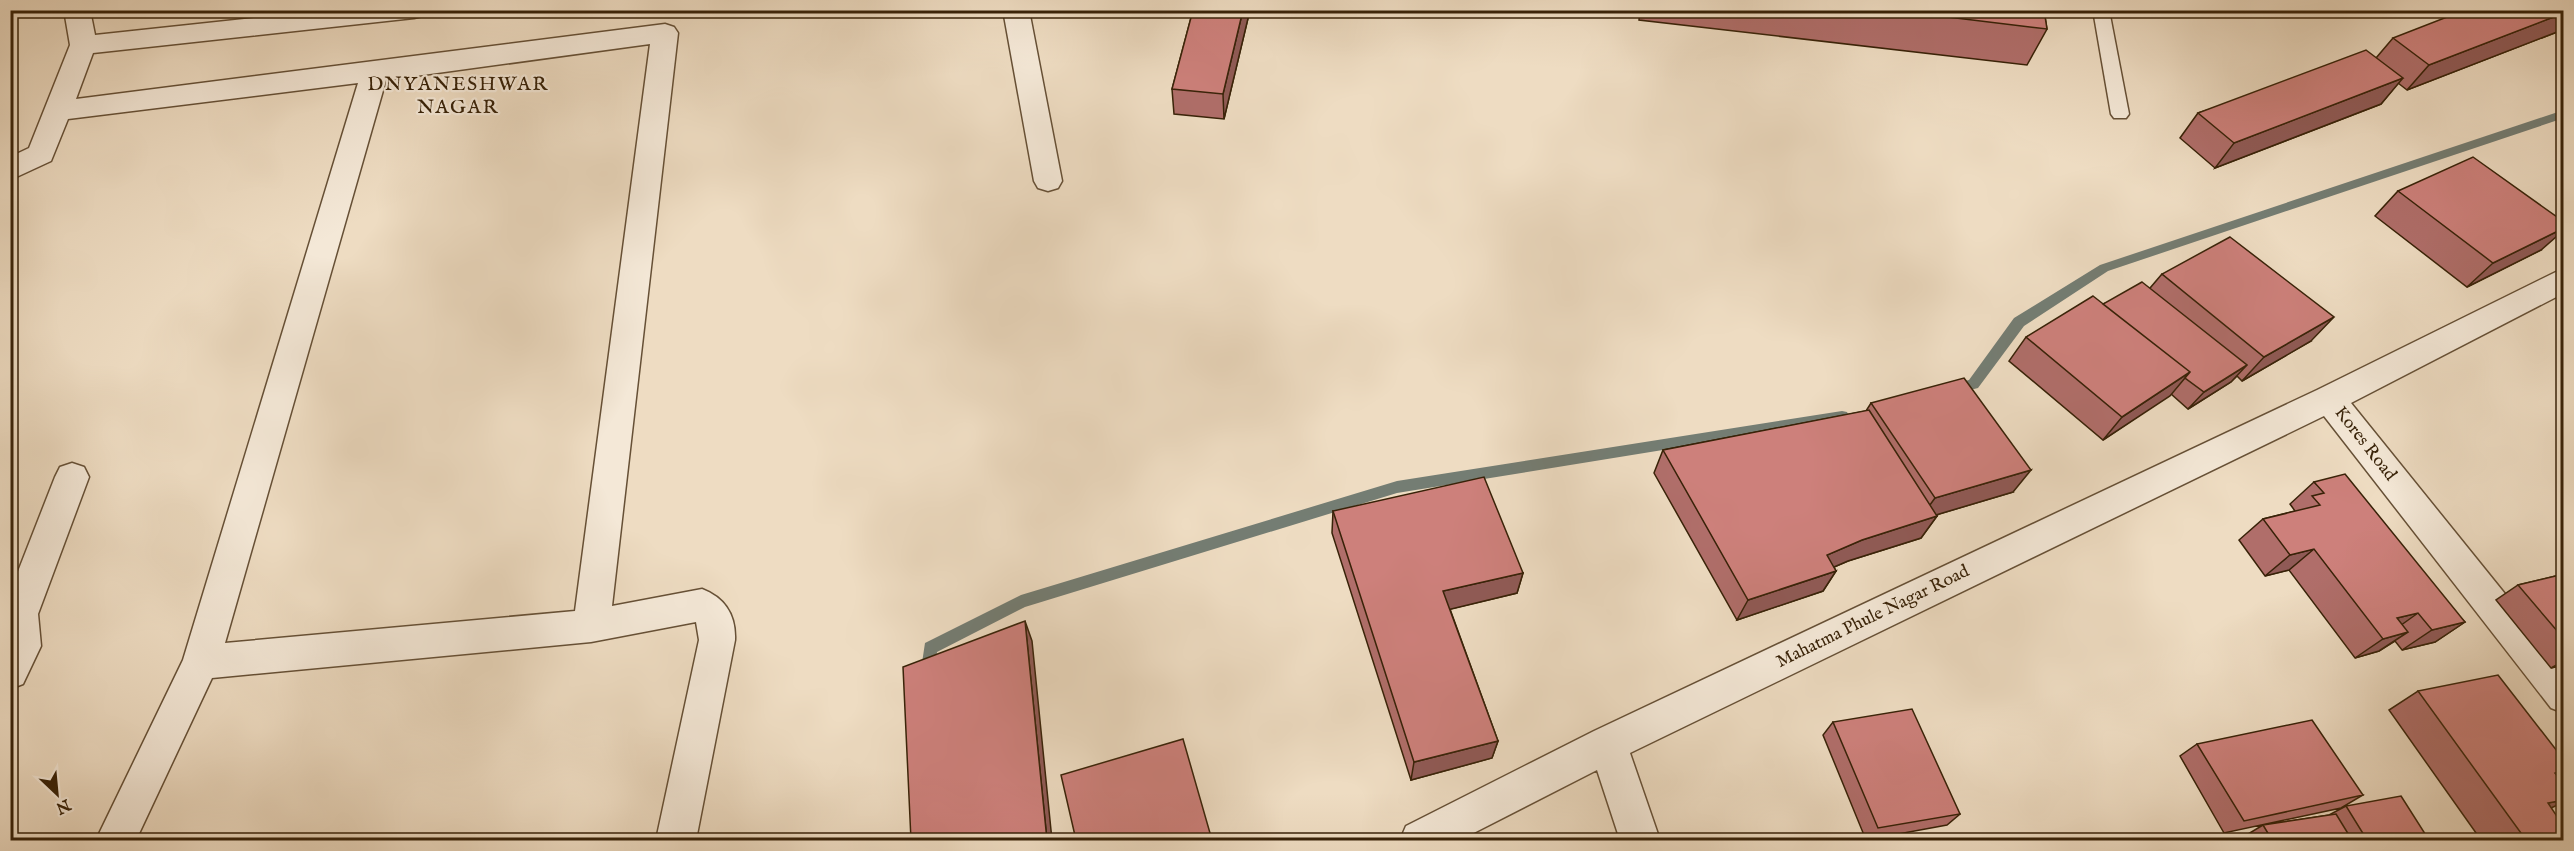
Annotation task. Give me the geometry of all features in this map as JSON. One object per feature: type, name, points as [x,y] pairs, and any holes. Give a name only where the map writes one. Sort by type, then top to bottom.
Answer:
[{"type":"street","points":[[10,170],[41,154],[82,45],[77,10]]},
{"type":"street","points":[[82,45],[414,10]]},
{"type":"street","points":[[1016,10],[1048,181]]},
{"type":"street","points":[[58,111],[375,72],[667,22],[591,626]]},
{"type":"street","points":[[116,840],[201,662],[375,72]]},
{"type":"street","name":"Kores Road","points":[[2564,279],[2329,399],[2564,696]]},
{"type":"street","name":"Mahatma Phule Nagar Road","points":[[1420,840],[1608,744],[2329,399]]},
{"type":"street","points":[[10,672],[23,646],[20,614],[72,477]]},
{"type":"street","points":[[201,662],[591,626],[702,605],[713,613],[718,626],[717,640],[676,840]]},
{"type":"street","points":[[1608,744],[1640,840]]},
{"type":"lane","points":[[2101,10],[2120,114]]},
{"type":"building","points":[[1193,10],[1243,10],[1223,94],[1172,89]]},
{"type":"building","points":[[1890,10],[2044,10],[2047,29]]},
{"type":"building","points":[[2465,10],[2564,10],[2564,13],[2429,65],[2393,38]]},
{"type":"building","points":[[2366,50],[2403,78],[2234,143],[2198,113]]},
{"type":"building","points":[[2473,157],[2564,222],[2564,228],[2493,263],[2398,191]]},
{"type":"building","points":[[2230,237],[2334,317],[2264,357],[2162,274]]},
{"type":"building","points":[[2142,282],[2247,365],[2204,392],[2185,378],[2190,372],[2103,304]]},
{"type":"building","points":[[2093,296],[2190,372],[2122,417],[2026,337]]},
{"type":"building","points":[[1964,378],[2031,470],[1935,498],[1871,403]]},
{"type":"building","points":[[1869,410],[1937,516],[1862,540],[1827,555],[1836,571],[1748,600],[1663,450]]},
{"type":"building","points":[[2345,474],[2465,622],[2432,630],[2418,613],[2397,618],[2408,632],[2383,639],[2314,549],[2290,555],[2263,519],[2320,505],[2312,496],[2324,493],[2314,482]]},
{"type":"building","points":[[1484,477],[1523,573],[1443,591],[1498,741],[1414,762],[1333,511]]},
{"type":"building","points":[[2564,574],[2564,639],[2518,585]]},
{"type":"building","points":[[1025,621],[1047,840],[911,840],[903,667]]},
{"type":"building","points":[[2498,675],[2564,760],[2564,770],[2555,773],[2564,784],[2564,800],[2548,803],[2556,815],[2564,814],[2564,840],[2526,840],[2418,691]]},
{"type":"building","points":[[1912,709],[1960,814],[1878,828],[1833,722]]},
{"type":"building","points":[[2312,720],[2363,795],[2244,821],[2197,744]]},
{"type":"building","points":[[1183,739],[1212,840],[1076,840],[1061,775]]},
{"type":"building","points":[[2401,796],[2429,840],[2367,840],[2346,806]]},
{"type":"building","points":[[2336,814],[2352,840],[2272,840],[2263,825]]},
{"type":"waterway","points":[[1951,390],[1973,384],[2019,322],[2104,268],[2564,114]]},
{"type":"waterway","points":[[928,676],[930,648],[1021,602],[1397,487],[1842,416]]},
{"type":"district","name":"DNYANESHWAR NAGAR","points":[[458,96]]}]
